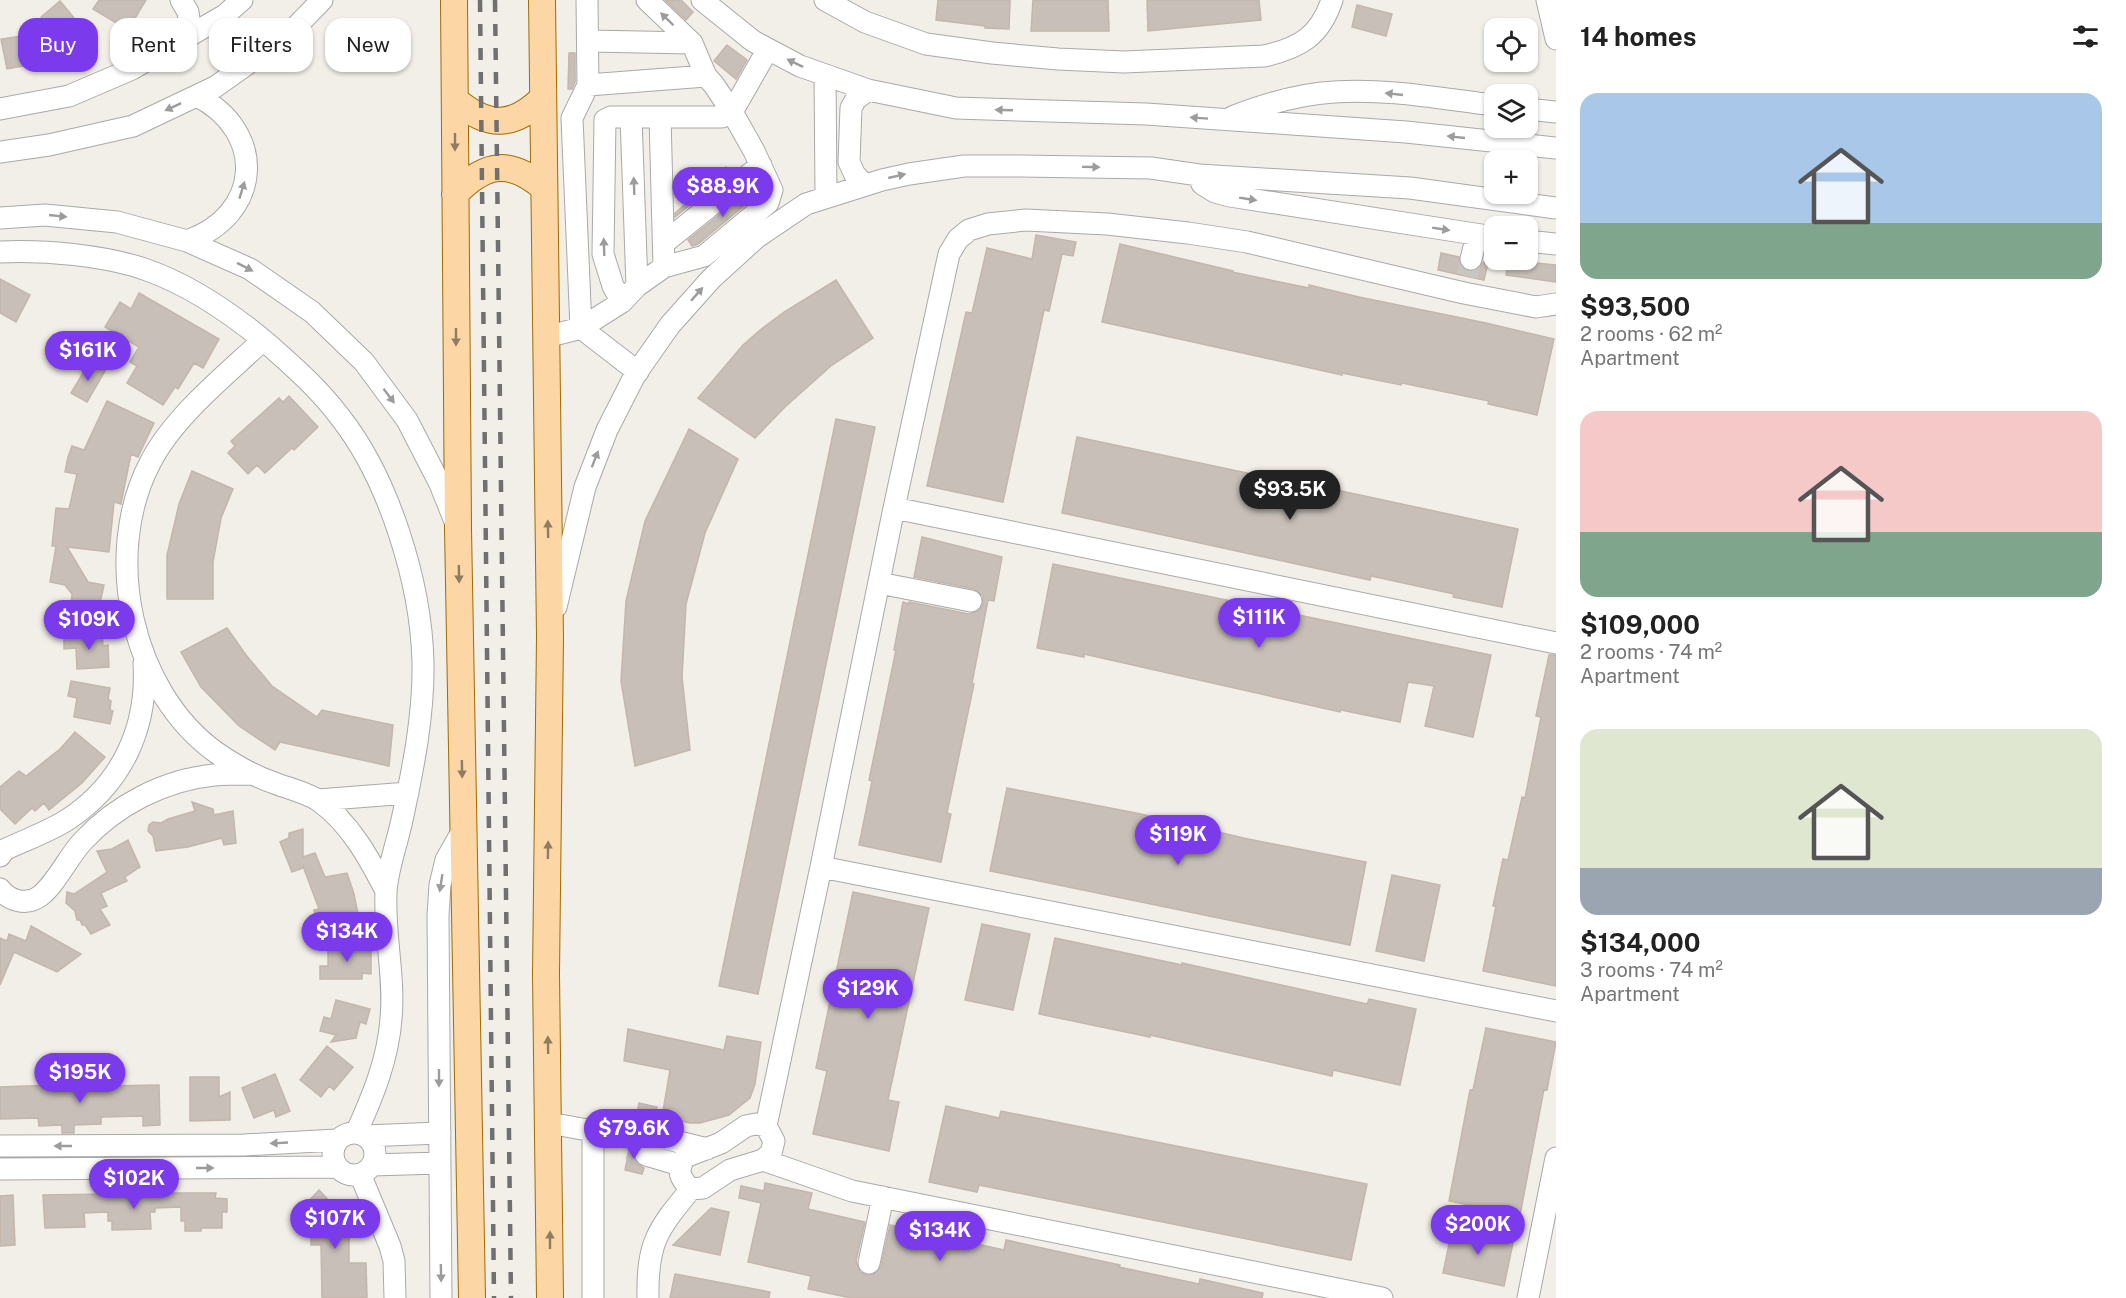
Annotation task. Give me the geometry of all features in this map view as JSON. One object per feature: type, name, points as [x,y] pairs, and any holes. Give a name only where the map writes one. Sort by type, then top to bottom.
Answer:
[{"type":"main road","points":[[454,0],[458,528],[472,1298]]},
{"type":"main road","points":[[542,0],[550,637],[546,963],[550,1298]]},
{"type":"main road","points":[[455,100],[488,121],[504,121],[526,113],[543,98]]},
{"type":"main road","points":[[455,194],[475,176],[503,168],[528,174],[544,188]]},
{"type":"street","points":[[181,0],[189,18]]},
{"type":"street","points":[[197,31],[225,15],[242,0]]},
{"type":"street","points":[[0,152],[49,145],[133,126],[197,96],[215,87],[288,35],[322,0]]},
{"type":"street","points":[[587,0],[588,85],[572,118],[581,328],[638,372]]},
{"type":"street","points":[[546,337],[581,328],[622,302],[637,286],[664,267],[704,256],[768,203],[772,190],[732,112],[706,76],[692,43],[647,0]]},
{"type":"street","points":[[702,0],[753,41],[800,66],[868,90],[956,108],[1226,119],[1406,132],[1556,148]]},
{"type":"street","points":[[825,0],[865,22],[926,44],[992,53],[1124,62],[1264,56],[1287,51],[1303,42],[1317,30],[1328,14],[1332,0]]},
{"type":"street","points":[[1546,0],[1556,39]]},
{"type":"street","points":[[588,41],[692,43]]},
{"type":"street","points":[[622,302],[613,286],[603,254],[605,120],[610,117],[722,117],[732,112],[768,49]]},
{"type":"street","points":[[0,109],[69,96],[125,72]]},
{"type":"street","points":[[825,75],[826,196]]},
{"type":"street","points":[[588,85],[706,76]]},
{"type":"street","points":[[865,185],[855,175],[849,162],[851,108],[856,99],[868,90]]},
{"type":"street","points":[[1226,119],[1297,96],[1334,92],[1372,92],[1484,104]]},
{"type":"street","points":[[187,241],[203,236],[231,213],[240,198],[245,181],[246,163],[243,146],[236,129],[226,115],[197,96]]},
{"type":"street","points":[[1538,110],[1556,112]]},
{"type":"street","points":[[631,117],[637,286]]},
{"type":"street","points":[[660,117],[664,267]]},
{"type":"street","points":[[664,243],[760,165]]},
{"type":"street","points":[[550,637],[569,546],[585,487],[607,430],[638,372],[670,325],[711,279],[756,238],[806,204],[826,196],[909,174],[964,166],[1151,168],[1199,175],[1410,188],[1556,208]]},
{"type":"street","points":[[1199,175],[1202,184],[1215,192],[1230,196],[1484,236]]},
{"type":"street","points":[[0,218],[45,215],[117,222],[187,241],[250,269],[312,312],[364,362],[407,420],[440,484],[458,528]]},
{"type":"street","points":[[766,1126],[894,508],[949,254],[958,239],[969,230],[1006,221],[1046,220],[1107,224],[1188,233],[1467,276],[1536,307],[1556,304]]},
{"type":"street","points":[[1467,276],[1484,238]]},
{"type":"street","points":[[1538,242],[1556,244]]},
{"type":"street","points":[[0,252],[55,253],[107,260],[145,269],[190,288],[231,314],[308,379],[342,419],[370,463],[407,560],[418,610],[423,662],[421,714],[408,793],[386,891],[391,1017],[385,1057],[373,1096],[353,1136],[332,1154],[337,1167],[345,1173],[440,1163]]},
{"type":"street","points":[[263,340],[176,425],[150,462],[133,504],[126,549],[128,595],[143,653],[161,691],[185,724],[216,752],[251,774],[318,800],[346,826],[369,857],[386,891]]},
{"type":"street","points":[[894,508],[1556,643]]},
{"type":"street","points":[[879,583],[971,602]]},
{"type":"street","points":[[0,856],[4,850],[65,821],[91,802],[113,778],[130,749],[140,718],[145,686],[143,653]]},
{"type":"street","points":[[0,889],[16,901],[29,901],[40,896],[82,842],[110,816],[141,796],[177,782],[213,775],[251,774]]},
{"type":"street","points":[[318,800],[408,793]]},
{"type":"street","points":[[441,1298],[438,915],[440,885],[446,860],[464,830]]},
{"type":"street","points":[[821,867],[1556,1011]]},
{"type":"street","points":[[549,1123],[635,1141],[707,1149]]},
{"type":"street","points":[[648,1298],[647,1275],[656,1238],[662,1225],[691,1189],[703,1188],[730,1170],[763,1160],[771,1154],[774,1147],[772,1134],[766,1126],[756,1124],[746,1126],[721,1143],[685,1157],[680,1165],[680,1178],[691,1189]]},
{"type":"street","points":[[593,1131],[593,1298]]},
{"type":"street","points":[[0,1146],[244,1145],[353,1136],[440,1133]]},
{"type":"street","points":[[353,1136],[374,1148],[366,1169],[394,1261],[395,1298]]},
{"type":"street","points":[[635,1141],[680,1165]]},
{"type":"street","points":[[1527,1298],[1556,1158]]},
{"type":"street","points":[[763,1160],[852,1191],[1382,1298]]},
{"type":"street","points":[[0,1169],[337,1167]]},
{"type":"street","points":[[869,1263],[883,1197]]},
{"type":"building","points":[[99,0],[146,0],[135,18],[110,19],[93,9]]},
{"type":"building","points":[[665,0],[681,0],[693,12],[686,20]]},
{"type":"building","points":[[938,0],[1010,0],[1009,29],[985,28],[985,26],[936,20]]},
{"type":"building","points":[[1033,0],[1108,0],[1109,31],[1031,31]]},
{"type":"building","points":[[1147,0],[1259,0],[1261,20],[1148,31]]},
{"type":"building","points":[[60,1],[74,18],[42,18]]},
{"type":"building","points":[[1357,5],[1392,14],[1386,36],[1352,27]]},
{"type":"building","points":[[18,36],[18,67],[7,69],[1,39]]},
{"type":"building","points":[[727,45],[747,60],[736,79],[714,61]]},
{"type":"building","points":[[569,53],[575,53],[575,82],[572,89],[568,89]]},
{"type":"building","points":[[726,167],[730,173],[675,217],[675,213],[704,188],[702,186]]},
{"type":"building","points":[[754,187],[758,192],[757,195],[698,244],[692,246],[688,240]]},
{"type":"building","points":[[1036,235],[1076,242],[1073,256],[1062,254],[1049,311],[1044,310],[1003,502],[927,486],[966,312],[972,313],[987,248],[1032,259]]},
{"type":"building","points":[[1120,244],[1232,272],[1309,288],[1309,285],[1554,339],[1537,415],[1488,404],[1489,401],[1402,383],[1401,385],[1342,373],[1342,375],[1102,322]]},
{"type":"building","points":[[1441,253],[1459,257],[1462,268],[1468,271],[1480,268],[1483,262],[1484,270],[1486,270],[1484,280],[1438,270]]},
{"type":"building","points":[[1538,263],[1556,265],[1556,282],[1506,275],[1507,270],[1538,270]]},
{"type":"building","points":[[0,279],[30,295],[16,322],[0,313]]},
{"type":"building","points":[[836,280],[873,338],[832,365],[785,407],[755,438],[698,398],[743,345],[760,330],[784,312]]},
{"type":"building","points":[[139,293],[219,339],[203,368],[194,363],[178,389],[175,387],[163,405],[127,383],[137,366],[130,362],[139,347],[105,327],[120,302],[131,309]]},
{"type":"building","points":[[89,363],[105,371],[87,402],[71,393]]},
{"type":"building","points":[[289,396],[318,427],[265,473],[257,465],[248,474],[228,453],[235,446],[231,441],[279,398],[283,402]]},
{"type":"building","points":[[107,401],[154,423],[138,457],[131,454],[121,504],[114,502],[109,552],[67,547],[88,582],[104,585],[99,608],[71,603],[72,594],[65,585],[50,582],[56,546],[52,546],[56,508],[69,509],[77,474],[65,472],[68,457],[72,446],[84,450]]},
{"type":"building","points":[[836,419],[875,427],[758,994],[719,986]]},
{"type":"building","points":[[689,429],[738,459],[705,533],[686,604],[682,677],[690,750],[635,766],[621,681],[626,601],[645,521]]},
{"type":"building","points":[[1077,437],[1518,529],[1502,607],[1371,576],[1370,580],[1062,513]]},
{"type":"building","points":[[192,471],[233,489],[221,518],[213,562],[213,599],[167,599],[167,555],[179,504]]},
{"type":"building","points":[[922,537],[1002,557],[994,601],[988,600],[972,683],[974,684],[947,813],[951,814],[941,862],[859,845],[903,602],[969,614],[980,610],[983,604],[983,596],[974,589],[914,577]]},
{"type":"building","points":[[1053,564],[1491,655],[1473,737],[1425,726],[1434,686],[1408,682],[1400,722],[1341,710],[1340,712],[1084,654],[1084,657],[1037,648]]},
{"type":"building","points":[[227,628],[272,686],[317,717],[322,710],[393,725],[389,766],[280,742],[275,750],[239,726],[201,687],[181,652]]},
{"type":"building","points":[[102,634],[103,646],[108,645],[109,667],[77,669],[76,648],[64,649],[64,636]]},
{"type":"building","points":[[1549,655],[1556,655],[1556,986],[1483,971],[1503,859],[1508,860],[1522,797],[1525,798],[1541,717],[1536,716]]},
{"type":"building","points":[[71,681],[110,688],[108,699],[111,701],[110,710],[113,711],[110,724],[74,717],[77,698],[68,696]]},
{"type":"building","points":[[75,732],[105,757],[82,783],[49,810],[44,803],[35,811],[32,808],[15,824],[0,809],[0,787],[19,771],[26,776],[60,749]]},
{"type":"building","points":[[1007,788],[1366,862],[1350,945],[990,871]]},
{"type":"building","points":[[192,802],[213,809],[214,815],[233,811],[236,843],[224,845],[222,838],[188,847],[156,851],[153,836],[148,831],[149,825],[195,811]]},
{"type":"building","points":[[303,829],[303,857],[315,853],[325,877],[347,873],[360,924],[352,922],[328,932],[328,923],[318,927],[314,910],[319,909],[303,866],[292,872],[280,842],[289,838],[289,833]]},
{"type":"building","points":[[128,840],[140,867],[125,877],[127,881],[101,893],[107,906],[100,909],[110,925],[91,934],[80,920],[77,920],[75,911],[66,903],[67,892],[74,894],[107,872],[97,851],[112,849]]},
{"type":"building","points":[[1392,875],[1440,885],[1424,961],[1376,951]]},
{"type":"building","points":[[853,892],[929,908],[888,1100],[899,1102],[889,1151],[813,1134],[827,1071],[816,1068]]},
{"type":"building","points":[[982,924],[1030,934],[1013,1010],[965,1000]]},
{"type":"building","points":[[31,926],[81,954],[57,972],[14,952],[0,985],[0,938],[7,941],[9,934],[26,941]]},
{"type":"building","points":[[1055,938],[1182,965],[1182,963],[1367,1004],[1369,999],[1416,1009],[1400,1085],[1333,1070],[1332,1076],[1150,1035],[1150,1037],[1039,1014]]},
{"type":"building","points":[[328,947],[371,947],[371,974],[362,973],[362,979],[320,979],[320,966],[328,966]]},
{"type":"building","points":[[336,1000],[370,1009],[366,1024],[360,1022],[356,1038],[331,1042],[336,1035],[320,1031],[324,1017],[331,1019]]},
{"type":"building","points":[[1486,1028],[1556,1042],[1547,1090],[1544,1089],[1520,1215],[1449,1201],[1470,1090],[1473,1090]]},
{"type":"building","points":[[628,1029],[724,1050],[727,1036],[761,1042],[755,1084],[750,1098],[729,1115],[700,1123],[662,1117],[670,1070],[624,1061]]},
{"type":"building","points":[[327,1046],[353,1067],[334,1090],[329,1086],[321,1097],[300,1080]]},
{"type":"building","points":[[275,1074],[290,1111],[276,1117],[274,1110],[254,1118],[242,1088]]},
{"type":"building","points":[[190,1077],[219,1077],[219,1097],[230,1092],[230,1120],[190,1121]]},
{"type":"building","points":[[107,1083],[107,1086],[159,1085],[160,1125],[143,1126],[143,1116],[101,1117],[101,1124],[74,1125],[74,1133],[62,1133],[62,1125],[39,1126],[38,1118],[0,1119],[0,1087]]},
{"type":"building","points":[[639,1103],[657,1107],[653,1123],[644,1125],[636,1119]]},
{"type":"building","points":[[946,1106],[999,1118],[1001,1111],[1367,1184],[1351,1260],[979,1185],[977,1192],[929,1182]]},
{"type":"building","points":[[640,1141],[642,1143],[634,1151],[634,1157],[637,1164],[644,1168],[642,1174],[625,1170],[630,1145]]},
{"type":"building","points":[[765,1183],[812,1193],[808,1209],[865,1222],[856,1261],[860,1272],[866,1275],[873,1275],[881,1266],[890,1225],[1004,1250],[1006,1240],[1199,1284],[1200,1279],[1263,1293],[1262,1298],[851,1298],[808,1289],[811,1276],[748,1262],[761,1203],[739,1198],[741,1186],[764,1191]]},
{"type":"building","points":[[319,1190],[332,1204],[341,1206],[343,1217],[349,1217],[349,1263],[366,1263],[367,1298],[322,1298],[321,1245],[311,1245],[311,1219],[301,1209]]},
{"type":"building","points":[[216,1193],[215,1198],[227,1199],[227,1212],[222,1212],[222,1228],[185,1231],[185,1221],[181,1221],[181,1207],[155,1208],[155,1212],[150,1212],[151,1229],[112,1230],[112,1221],[108,1221],[108,1212],[84,1213],[85,1227],[45,1228],[43,1195]]},
{"type":"building","points":[[13,1195],[15,1245],[0,1246],[0,1196]]},
{"type":"building","points":[[711,1208],[729,1212],[720,1255],[673,1245]]},
{"type":"building","points":[[1453,1225],[1514,1238],[1504,1286],[1443,1273]]},
{"type":"building","points":[[675,1274],[770,1292],[769,1298],[670,1298]]},
{"type":"tunnel","points":[[1467,276],[1471,259]]},
{"type":"tunnel","points":[[629,1149],[646,1155]]},
{"type":"railway","points":[[480,0],[494,1298]]},
{"type":"railway","points":[[495,0],[511,1298]]}]
